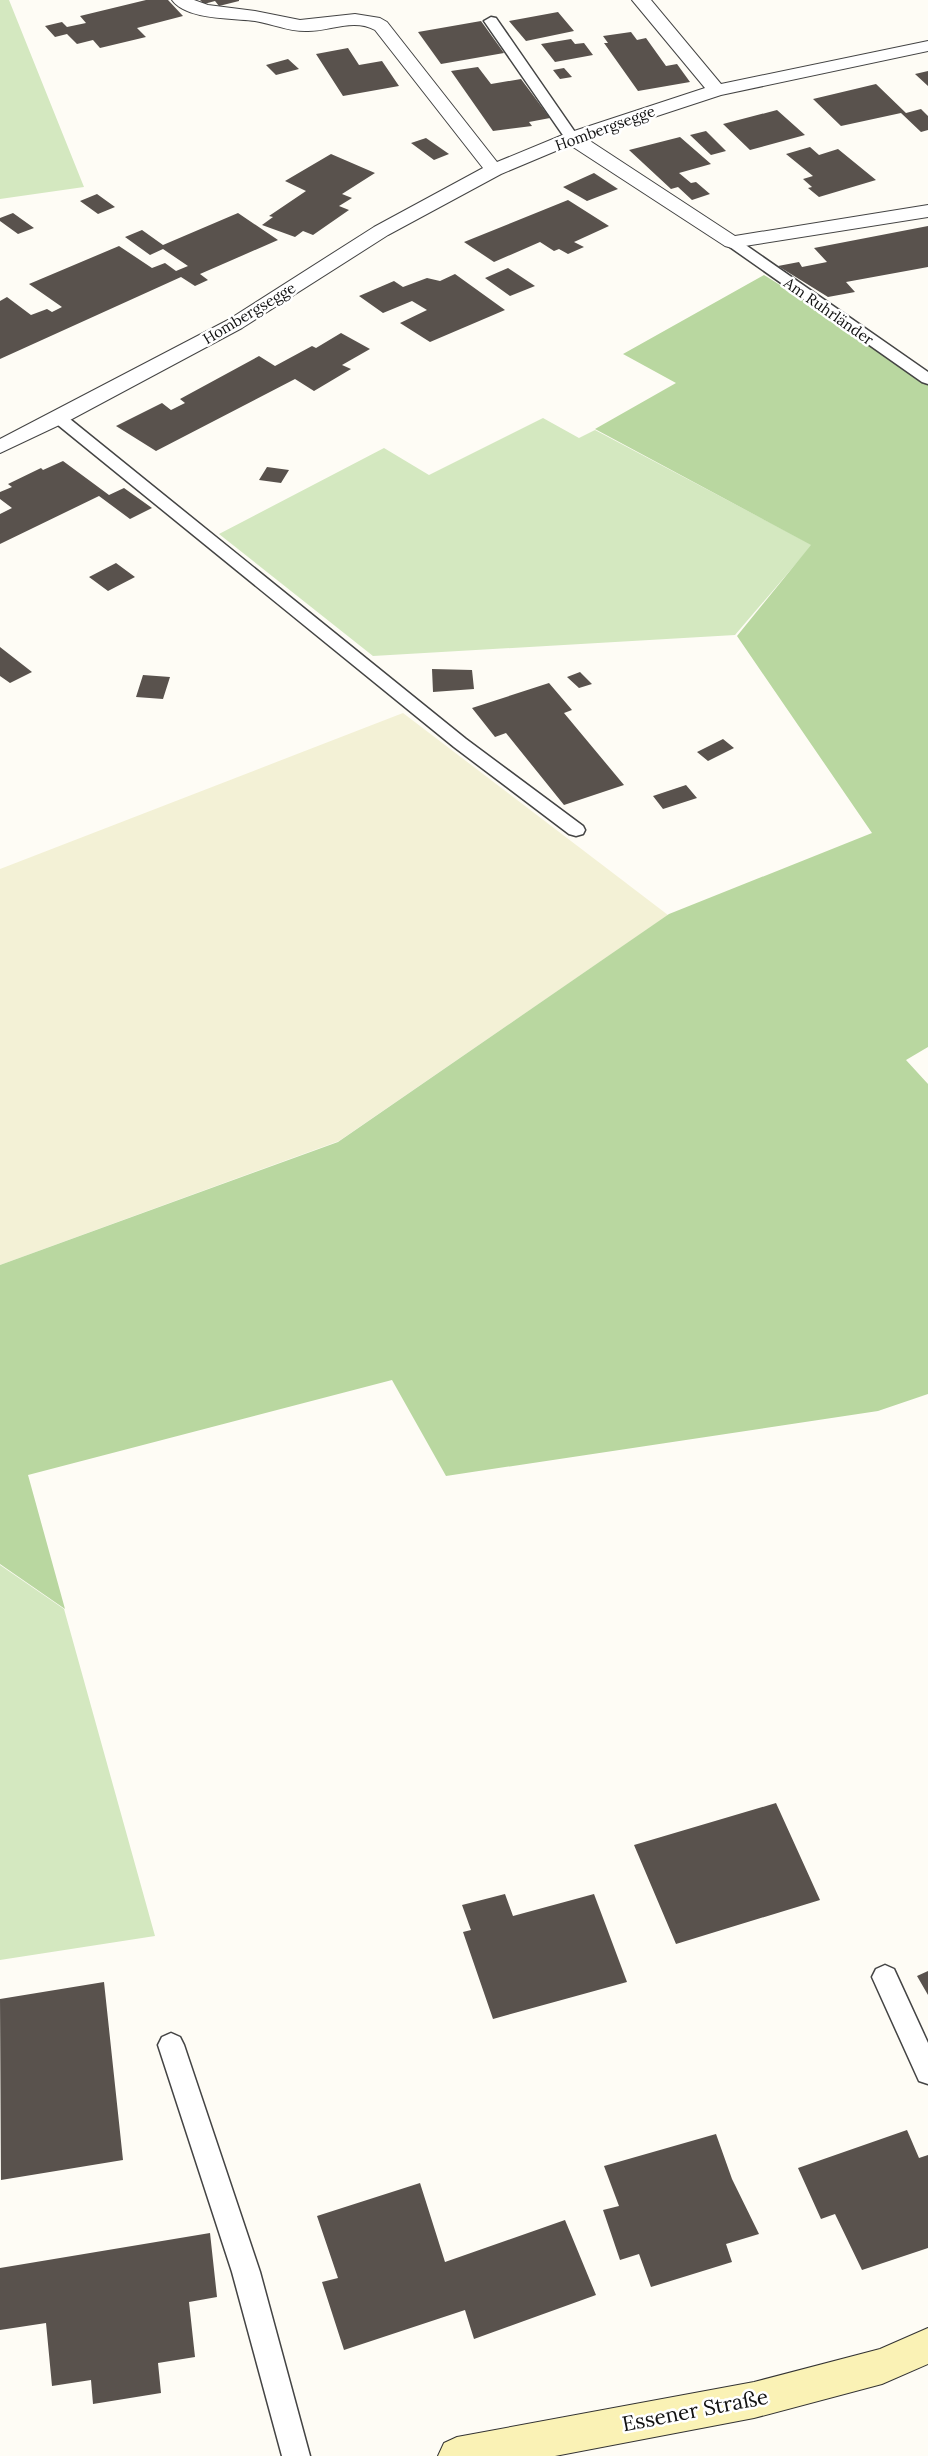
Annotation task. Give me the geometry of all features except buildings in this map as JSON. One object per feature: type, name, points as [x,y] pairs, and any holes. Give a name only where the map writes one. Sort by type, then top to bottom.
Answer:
[{"type":"street","points":[[181,0],[200,10],[255,16],[294,26],[320,26],[360,19],[375,21],[381,26],[494,170]]},
{"type":"street","points":[[641,0],[717,90]]},
{"type":"street","name":"Hombergsegge","points":[[0,447],[59,418],[235,324],[381,231],[494,170],[572,138],[717,90],[928,46]]},
{"type":"street","name":"Am Ruhrländer","points":[[572,138],[732,242]]},
{"type":"street","points":[[732,242],[928,211]]},
{"type":"street","name":"Essener Straße","points":[[457,2456],[754,2400],[882,2366],[928,2346]]},
{"type":"lane","points":[[492,22],[572,138]]},
{"type":"lane","name":"Am Ruhrländer","points":[[732,242],[928,378]]},
{"type":"lane","points":[[59,418],[460,743],[576,830]]},
{"type":"lane","points":[[885,1977],[928,2072]]},
{"type":"lane","points":[[171,2045],[246,2272],[296,2456]]},
{"type":"shaded area","points":[[403,713],[668,915],[339,1141],[0,1265],[0,869]]},
{"type":"green space","points":[[0,0],[9,0],[84,187],[0,199]]},
{"type":"green space","points":[[764,275],[928,377],[928,1047],[906,1060],[928,1084],[928,1394],[878,1411],[446,1476],[392,1380],[28,1475],[65,1609],[0,1564],[0,1265],[338,1142],[669,914],[872,833],[737,636],[811,545],[595,429],[676,383],[623,354]]},
{"type":"green space","points":[[543,418],[579,438],[595,430],[812,545],[735,635],[373,656],[219,534],[384,448],[429,475]]},
{"type":"green space","points":[[0,1565],[64,1609],[155,1936],[0,1960]]}]
